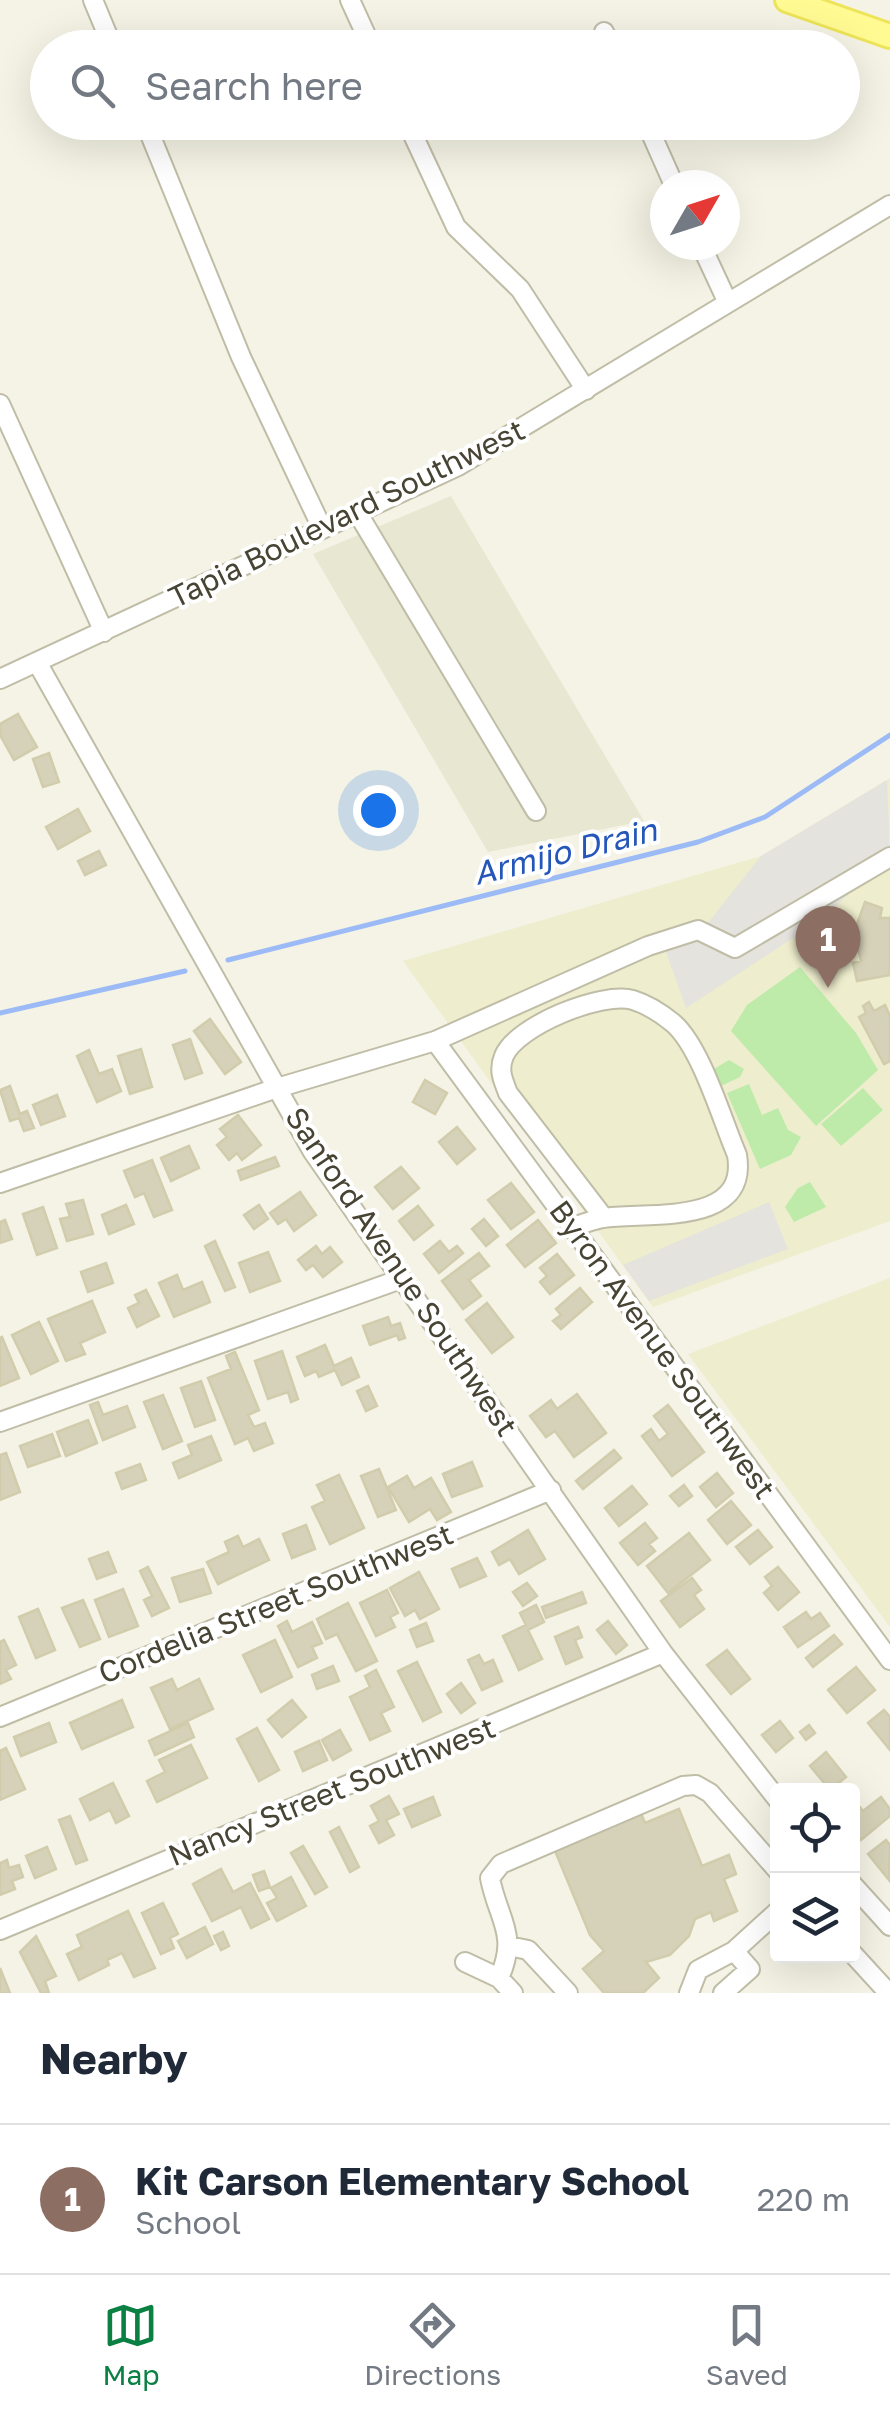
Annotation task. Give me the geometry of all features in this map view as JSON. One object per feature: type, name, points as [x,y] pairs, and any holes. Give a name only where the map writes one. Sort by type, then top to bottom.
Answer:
[{"type":"main road","points":[[787,0],[890,36]]},
{"type":"street","points":[[93,0],[106,30]]},
{"type":"street","points":[[350,0],[364,30]]},
{"type":"street","points":[[152,140],[241,357],[322,528]]},
{"type":"street","points":[[415,140],[456,226],[520,288],[586,390]]},
{"type":"street","points":[[654,140],[667,170]]},
{"type":"street","name":"Tapia Boulevard Southwest","points":[[0,680],[458,466],[890,205]]},
{"type":"street","points":[[708,260],[728,304]]},
{"type":"street","points":[[0,404],[104,632]]},
{"type":"street","points":[[357,512],[536,811]]},
{"type":"street","name":"Sanford Avenue Southwest","points":[[38,664],[312,1152],[663,1653],[770,1790]]},
{"type":"street","points":[[0,1183],[277,1088],[435,1041],[665,940],[698,930],[735,948],[890,857]]},
{"type":"street","points":[[572,1227],[604,1218],[636,1220],[684,1213],[723,1198],[736,1187],[740,1174],[737,1155],[689,1045],[676,1026],[632,999],[589,1002],[524,1033],[510,1045],[500,1072],[508,1093],[604,1218]]},
{"type":"street","name":"Byron Avenue Southwest","points":[[435,1041],[890,1660]]},
{"type":"street","points":[[0,1422],[401,1279]]},
{"type":"street","name":"Cordelia Street Southwest","points":[[0,1717],[551,1490]]},
{"type":"street","name":"Nancy Street Southwest","points":[[0,1930],[663,1653]]},
{"type":"street","points":[[499,1978],[509,1946],[490,1878],[501,1864],[683,1786],[696,1785],[710,1793],[770,1862]]},
{"type":"street","points":[[860,1893],[890,1926]]},
{"type":"street","points":[[689,1993],[698,1970],[734,1951],[770,1918]]},
{"type":"street","points":[[509,1946],[528,1950],[568,1993]]},
{"type":"street","points":[[723,1993],[750,1969],[734,1951]]},
{"type":"street","points":[[860,1961],[885,1988]]},
{"type":"street","points":[[465,1962],[499,1978],[514,1993]]},
{"type":"shaded area","points":[[451,496],[644,821],[488,852],[313,554]]},
{"type":"shaded area","points":[[890,778],[890,1221],[653,1307],[403,961],[761,856]]},
{"type":"shaded area","points":[[887,780],[890,857],[819,921],[686,1008],[666,952],[703,929],[761,856]]},
{"type":"shaded area","points":[[769,1202],[788,1249],[649,1301],[623,1265]]},
{"type":"shaded area","points":[[890,1278],[890,1627],[688,1354]]},
{"type":"green space","points":[[800,967],[856,1033],[878,1070],[816,1126],[731,1031],[747,1005]]},
{"type":"green space","points":[[729,1060],[744,1069],[740,1077],[721,1086],[714,1069]]},
{"type":"green space","points":[[749,1084],[762,1115],[778,1108],[788,1130],[801,1137],[791,1155],[760,1169],[727,1093]]},
{"type":"green space","points":[[863,1088],[883,1110],[841,1146],[821,1124]]},
{"type":"green space","points":[[810,1182],[826,1207],[794,1222],[785,1207],[798,1188]]},
{"type":"building","points":[[18,714],[37,747],[14,760],[0,735],[0,724]]},
{"type":"building","points":[[49,753],[59,782],[43,787],[33,759]]},
{"type":"building","points":[[78,809],[90,831],[58,849],[46,827]]},
{"type":"building","points":[[99,851],[106,865],[85,875],[78,861]]},
{"type":"building","points":[[865,902],[882,908],[880,918],[890,918],[890,975],[857,981],[853,963],[861,961],[857,945],[850,943]]},
{"type":"building","points":[[869,1002],[874,1011],[885,1005],[890,1016],[890,1061],[884,1064],[859,1017],[866,1013],[863,1006]]},
{"type":"building","points":[[210,1019],[241,1062],[225,1074],[194,1031]]},
{"type":"building","points":[[190,1039],[202,1073],[185,1079],[173,1045]]},
{"type":"building","points":[[141,1049],[152,1087],[130,1094],[118,1056]]},
{"type":"building","points":[[89,1050],[99,1074],[112,1069],[121,1091],[97,1102],[77,1056]]},
{"type":"building","points":[[425,1080],[447,1093],[435,1114],[413,1102]]},
{"type":"building","points":[[10,1086],[20,1114],[27,1111],[34,1128],[24,1131],[19,1118],[10,1121],[0,1090]]},
{"type":"building","points":[[57,1095],[65,1116],[41,1125],[33,1105]]},
{"type":"building","points":[[238,1115],[261,1145],[242,1160],[237,1153],[229,1160],[217,1145],[227,1137],[220,1129]]},
{"type":"building","points":[[457,1127],[475,1149],[457,1164],[439,1142]]},
{"type":"building","points":[[189,1146],[199,1168],[171,1181],[161,1158]]},
{"type":"building","points":[[275,1157],[279,1166],[241,1180],[238,1171]]},
{"type":"building","points":[[152,1160],[172,1210],[154,1217],[144,1193],[135,1197],[124,1171]]},
{"type":"building","points":[[401,1167],[419,1188],[393,1209],[375,1187]]},
{"type":"building","points":[[511,1183],[534,1212],[511,1229],[488,1200]]},
{"type":"building","points":[[300,1192],[316,1215],[294,1231],[286,1219],[278,1224],[270,1213]]},
{"type":"building","points":[[83,1200],[93,1234],[67,1241],[60,1219],[70,1217],[66,1204]]},
{"type":"building","points":[[126,1205],[134,1224],[109,1234],[102,1215]]},
{"type":"building","points":[[259,1205],[268,1219],[254,1229],[244,1215]]},
{"type":"building","points":[[418,1206],[433,1225],[414,1240],[399,1221]]},
{"type":"building","points":[[43,1207],[57,1248],[37,1255],[23,1214]]},
{"type":"building","points":[[484,1219],[498,1236],[486,1246],[472,1229]]},
{"type":"building","points":[[5,1220],[12,1239],[0,1243],[0,1222]]},
{"type":"building","points":[[538,1220],[556,1243],[525,1267],[507,1245]]},
{"type":"building","points":[[215,1241],[235,1287],[225,1291],[205,1246]]},
{"type":"building","points":[[440,1241],[449,1252],[457,1246],[463,1253],[439,1273],[424,1254]]},
{"type":"building","points":[[316,1246],[322,1254],[330,1247],[342,1262],[323,1277],[313,1265],[306,1270],[298,1260]]},
{"type":"building","points":[[268,1252],[280,1281],[250,1292],[239,1263]]},
{"type":"building","points":[[479,1253],[489,1266],[469,1280],[481,1296],[463,1309],[442,1281]]},
{"type":"building","points":[[557,1254],[574,1275],[550,1294],[540,1282],[547,1276],[540,1268]]},
{"type":"building","points":[[106,1263],[113,1283],[88,1292],[81,1272]]},
{"type":"building","points":[[177,1275],[183,1290],[202,1282],[210,1302],[174,1317],[159,1283]]},
{"type":"building","points":[[580,1288],[592,1302],[561,1329],[553,1321],[561,1315],[556,1309]]},
{"type":"building","points":[[146,1290],[159,1316],[137,1327],[128,1308],[139,1303],[135,1295]]},
{"type":"building","points":[[92,1301],[105,1332],[80,1343],[85,1354],[66,1361],[48,1319]]},
{"type":"building","points":[[487,1303],[513,1337],[492,1353],[466,1320]]},
{"type":"building","points":[[388,1317],[391,1326],[400,1323],[405,1338],[399,1340],[397,1335],[370,1345],[363,1326]]},
{"type":"building","points":[[39,1322],[58,1361],[31,1374],[12,1335]]},
{"type":"building","points":[[0,1338],[19,1378],[0,1386]]},
{"type":"building","points":[[325,1345],[334,1366],[351,1358],[359,1377],[342,1385],[335,1370],[319,1377],[316,1371],[305,1376],[297,1357]]},
{"type":"building","points":[[282,1351],[298,1399],[291,1402],[288,1392],[268,1399],[255,1361]]},
{"type":"building","points":[[235,1352],[259,1410],[248,1415],[254,1427],[265,1423],[273,1443],[254,1451],[248,1438],[235,1444],[208,1378],[231,1369],[226,1356]]},
{"type":"building","points":[[201,1381],[215,1420],[195,1427],[181,1388]]},
{"type":"building","points":[[368,1386],[377,1406],[366,1411],[357,1391]]},
{"type":"building","points":[[577,1394],[606,1433],[574,1457],[555,1431],[546,1437],[530,1416],[551,1400],[557,1409]]},
{"type":"building","points":[[163,1395],[182,1441],[163,1449],[144,1402]]},
{"type":"building","points":[[98,1402],[103,1415],[127,1406],[135,1427],[103,1440],[90,1405]]},
{"type":"building","points":[[668,1405],[704,1452],[672,1476],[642,1436],[651,1429],[659,1441],[668,1434],[654,1416]]},
{"type":"building","points":[[88,1420],[97,1443],[66,1456],[57,1432]]},
{"type":"building","points":[[52,1434],[60,1456],[28,1467],[20,1446]]},
{"type":"building","points":[[211,1436],[221,1460],[179,1478],[173,1463],[192,1455],[188,1445]]},
{"type":"building","points":[[614,1450],[621,1458],[583,1489],[576,1481]]},
{"type":"building","points":[[6,1453],[20,1492],[0,1500],[0,1455]]},
{"type":"building","points":[[472,1462],[482,1486],[452,1497],[443,1474]]},
{"type":"building","points":[[140,1464],[146,1480],[122,1489],[116,1473]]},
{"type":"building","points":[[379,1469],[396,1510],[378,1517],[361,1476]]},
{"type":"building","points":[[717,1473],[733,1493],[716,1507],[700,1487]]},
{"type":"building","points":[[339,1475],[364,1528],[330,1544],[312,1507],[325,1501],[317,1485]]},
{"type":"building","points":[[407,1476],[414,1488],[431,1478],[451,1512],[437,1520],[430,1509],[409,1522],[388,1487]]},
{"type":"building","points":[[684,1485],[692,1496],[679,1506],[670,1496]]},
{"type":"building","points":[[632,1486],[647,1504],[619,1526],[605,1508]]},
{"type":"building","points":[[731,1501],[751,1525],[727,1544],[708,1520]]},
{"type":"building","points":[[645,1523],[657,1538],[649,1544],[655,1551],[638,1565],[620,1543]]},
{"type":"building","points":[[306,1525],[315,1549],[292,1558],[283,1534]]},
{"type":"building","points":[[528,1530],[545,1559],[519,1574],[510,1559],[499,1565],[492,1552]]},
{"type":"building","points":[[758,1530],[772,1547],[750,1564],[736,1547]]},
{"type":"building","points":[[689,1533],[710,1560],[668,1593],[647,1566]]},
{"type":"building","points":[[238,1536],[243,1547],[259,1539],[269,1560],[218,1584],[207,1562],[229,1552],[225,1542]]},
{"type":"building","points":[[108,1552],[116,1572],[97,1579],[89,1559]]},
{"type":"building","points":[[477,1558],[486,1576],[460,1587],[452,1569]]},
{"type":"building","points":[[148,1567],[169,1608],[152,1616],[144,1600],[152,1596],[140,1571]]},
{"type":"building","points":[[778,1567],[799,1592],[778,1610],[764,1593],[772,1586],[765,1577]]},
{"type":"building","points":[[203,1569],[211,1593],[180,1602],[172,1578]]},
{"type":"building","points":[[419,1572],[439,1609],[420,1619],[415,1610],[405,1616],[390,1588]]},
{"type":"building","points":[[692,1578],[701,1590],[694,1595],[704,1609],[680,1627],[661,1601]]},
{"type":"building","points":[[527,1583],[537,1596],[523,1606],[513,1592]]},
{"type":"building","points":[[123,1589],[138,1626],[109,1637],[95,1600]]},
{"type":"building","points":[[387,1590],[398,1613],[390,1617],[395,1627],[376,1636],[360,1603]]},
{"type":"building","points":[[582,1592],[586,1603],[546,1618],[542,1607]]},
{"type":"building","points":[[83,1600],[100,1639],[80,1647],[62,1608]]},
{"type":"building","points":[[348,1603],[377,1661],[356,1671],[337,1634],[326,1639],[317,1619]]},
{"type":"building","points":[[536,1605],[544,1622],[528,1630],[542,1659],[519,1670],[503,1636],[526,1625],[520,1613]]},
{"type":"building","points":[[38,1609],[55,1650],[36,1658],[19,1617]]},
{"type":"building","points":[[806,1612],[811,1619],[820,1613],[829,1626],[798,1647],[784,1627]]},
{"type":"building","points":[[287,1621],[292,1632],[312,1622],[322,1643],[312,1647],[317,1658],[298,1667],[278,1626]]},
{"type":"building","points":[[608,1621],[627,1645],[616,1654],[597,1630]]},
{"type":"building","points":[[426,1623],[433,1641],[417,1647],[410,1630]]},
{"type":"building","points":[[578,1627],[582,1637],[575,1640],[582,1657],[566,1664],[555,1637]]},
{"type":"building","points":[[834,1635],[842,1644],[813,1667],[806,1658]]},
{"type":"building","points":[[4,1640],[16,1665],[6,1670],[11,1679],[0,1684],[0,1642]]},
{"type":"building","points":[[275,1640],[292,1677],[261,1692],[243,1655]]},
{"type":"building","points":[[727,1650],[750,1679],[731,1694],[707,1665]]},
{"type":"building","points":[[479,1655],[484,1664],[493,1660],[502,1681],[482,1690],[468,1660]]},
{"type":"building","points":[[417,1662],[441,1712],[423,1721],[398,1671]]},
{"type":"building","points":[[333,1666],[339,1681],[317,1689],[312,1675]]},
{"type":"building","points":[[856,1667],[875,1690],[847,1713],[828,1690]]},
{"type":"building","points":[[376,1670],[394,1707],[381,1713],[390,1731],[370,1740],[350,1697],[370,1687],[365,1676]]},
{"type":"building","points":[[172,1679],[177,1690],[199,1679],[213,1709],[170,1729],[151,1688]]},
{"type":"building","points":[[461,1683],[475,1703],[461,1713],[447,1694]]},
{"type":"building","points":[[122,1700],[133,1727],[82,1749],[70,1723]]},
{"type":"building","points":[[292,1700],[306,1717],[282,1737],[268,1720]]},
{"type":"building","points":[[884,1710],[890,1717],[890,1750],[868,1723]]},
{"type":"building","points":[[780,1721],[793,1738],[776,1752],[762,1735]]},
{"type":"building","points":[[49,1723],[56,1742],[21,1756],[14,1737]]},
{"type":"building","points":[[188,1723],[194,1737],[155,1755],[149,1741]]},
{"type":"building","points":[[809,1725],[815,1733],[806,1740],[800,1732]]},
{"type":"building","points":[[257,1728],[279,1770],[259,1781],[237,1739]]},
{"type":"building","points":[[340,1730],[351,1750],[333,1760],[322,1740]]},
{"type":"building","points":[[319,1741],[327,1760],[303,1771],[295,1752]]},
{"type":"building","points":[[191,1745],[207,1778],[157,1802],[147,1781],[165,1772],[159,1760]]},
{"type":"building","points":[[6,1748],[25,1789],[0,1800],[0,1751]]},
{"type":"building","points":[[826,1752],[846,1777],[839,1783],[824,1783],[810,1766]]},
{"type":"building","points":[[113,1783],[129,1816],[116,1823],[110,1810],[90,1820],[80,1799]]},
{"type":"building","points":[[389,1796],[399,1814],[386,1820],[394,1835],[379,1843],[370,1826],[379,1821],[371,1806]]},
{"type":"building","points":[[433,1797],[440,1815],[412,1827],[404,1809]]},
{"type":"building","points":[[881,1797],[890,1816],[861,1840],[860,1807],[863,1811]]},
{"type":"building","points":[[679,1809],[702,1866],[729,1855],[736,1874],[724,1879],[737,1911],[714,1921],[711,1912],[695,1919],[689,1936],[670,1955],[646,1962],[659,1978],[643,1993],[604,1993],[583,1969],[604,1951],[590,1935],[553,1846],[640,1811],[645,1823]]},
{"type":"building","points":[[70,1816],[87,1860],[76,1864],[59,1820]]},
{"type":"building","points":[[339,1827],[359,1867],[350,1872],[330,1832]]},
{"type":"building","points":[[886,1840],[890,1845],[889,1880],[868,1854]]},
{"type":"building","points":[[303,1846],[327,1887],[315,1894],[291,1853]]},
{"type":"building","points":[[47,1847],[56,1869],[35,1878],[26,1856]]},
{"type":"building","points":[[7,1860],[9,1868],[19,1865],[23,1877],[12,1881],[15,1889],[0,1895],[0,1863]]},
{"type":"building","points":[[221,1869],[233,1892],[250,1883],[269,1919],[251,1928],[241,1907],[212,1921],[193,1884]]},
{"type":"building","points":[[264,1871],[270,1887],[259,1891],[253,1875]]},
{"type":"building","points":[[291,1877],[306,1906],[277,1921],[267,1903],[277,1898],[271,1888]]},
{"type":"building","points":[[163,1903],[178,1934],[170,1938],[174,1948],[161,1954],[142,1913]]},
{"type":"building","points":[[128,1911],[155,1968],[134,1977],[122,1953],[107,1960],[109,1965],[79,1980],[67,1954],[82,1947],[77,1935]]},
{"type":"building","points":[[205,1927],[213,1944],[187,1958],[178,1941]]},
{"type":"building","points":[[223,1932],[229,1946],[221,1950],[214,1936]]},
{"type":"building","points":[[36,1936],[56,1976],[45,1981],[49,1993],[41,1993],[20,1952]]},
{"type":"building","points":[[0,1968],[10,1993],[0,1993]]},
{"type":"waterway","name":"Armijo Drain","points":[[228,960],[698,842],[765,817],[890,735]]},
{"type":"waterway","name":"Armijo Drain","points":[[0,1013],[185,971]]},
{"type":"place","name":"Kit Carson Elementary School","points":[[828,988]]}]
